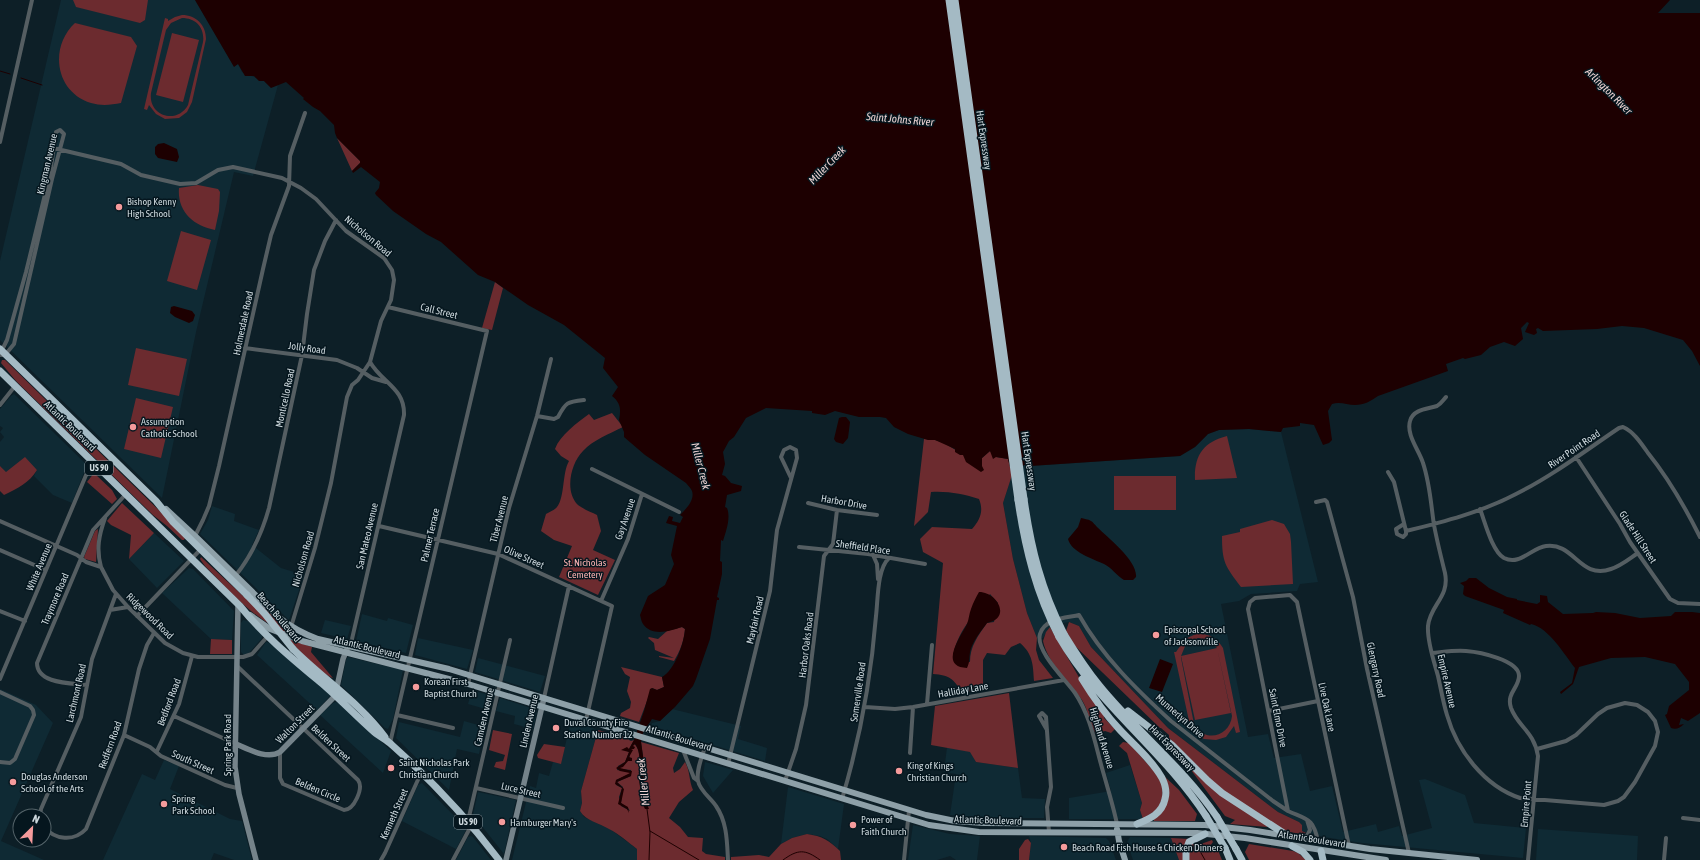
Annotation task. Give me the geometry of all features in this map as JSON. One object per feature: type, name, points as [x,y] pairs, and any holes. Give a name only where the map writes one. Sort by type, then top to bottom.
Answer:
[{"type":"highway","name":"Hart Expressway","points":[[949,0],[1023,536],[1038,590],[1062,636],[1086,668],[1106,694],[1184,775],[1217,817],[1242,860]]},
{"type":"highway","name":"Hart Expressway","points":[[955,0],[1028,531],[1035,561],[1044,589],[1070,655],[1103,699],[1176,776],[1206,816],[1225,848],[1230,860]]},
{"type":"highway","name":"Beach Boulevard","points":[[1,353],[193,537],[201,549],[265,614],[293,649],[337,687],[378,727],[390,744]]},
{"type":"highway","name":"Atlantic Boulevard","points":[[3,374],[239,605]]},
{"type":"highway","points":[[171,539],[181,543],[193,537]]},
{"type":"highway","name":"Beach Boulevard","points":[[239,605],[253,619],[267,637],[374,732],[390,744],[421,773],[470,824],[499,860]]},
{"type":"highway","points":[[1070,655],[1083,681],[1100,706],[1154,768],[1165,785],[1166,799],[1162,807],[1153,816],[1137,824]]},
{"type":"highway","points":[[1106,694],[1172,745],[1218,790],[1288,836]]},
{"type":"highway","points":[[1186,860],[1186,850],[1189,842],[1205,834]]},
{"type":"highway","points":[[1292,846],[1303,852],[1310,860]]},
{"type":"highway","points":[[1321,850],[1323,860]]},
{"type":"main road","name":"Atlantic Boulevard","points":[[193,537],[236,575],[290,627],[310,636],[410,659],[470,675],[909,810],[940,818],[961,822],[1205,825],[1349,846],[1476,860]]},
{"type":"main road","name":"Atlantic Boulevard","points":[[253,619],[270,629],[308,643],[468,684],[929,825],[966,831],[1205,834],[1245,838],[1386,860]]},
{"type":"main road","name":"Highland Avenue","points":[[1117,824],[1117,833],[1125,860]]},
{"type":"main road","points":[[1318,841],[1321,850]]},
{"type":"street","points":[[0,142],[32,0]]},
{"type":"street","name":"Holmesdale Road","points":[[193,537],[204,520],[216,479],[234,405],[245,348],[271,235],[288,186],[293,145],[304,113]]},
{"type":"street","name":"Kingman Avenue","points":[[60,130],[64,134],[59,149],[15,340],[11,349],[1,353],[7,340],[26,272],[49,178],[56,132],[60,130]]},
{"type":"street","name":"Nicholson Road","points":[[54,148],[121,164],[141,175],[176,184],[196,183],[218,170],[229,167],[275,176],[289,181],[316,199],[346,231],[384,258],[389,265],[394,280],[393,293],[381,321],[370,362],[364,373],[352,385],[347,397],[331,482],[316,548],[290,627]]},
{"type":"street","name":"Monticello Road","points":[[236,575],[252,552],[263,527],[278,470],[302,355],[314,270],[325,241],[336,220]]},
{"type":"street","name":"Call Street","points":[[388,307],[486,331]]},
{"type":"street","name":"Palmer Terrace","points":[[390,744],[486,331]]},
{"type":"street","name":"Jolly Road","points":[[245,348],[337,360],[357,368],[364,373]]},
{"type":"street","name":"Tiber Avenue","points":[[468,684],[509,508],[537,416],[551,359]]},
{"type":"street","name":"San Mateo Avenue","points":[[335,696],[343,659],[352,639],[404,415],[403,402],[400,394],[378,375],[370,362]]},
{"type":"street","points":[[0,368],[3,374]]},
{"type":"street","name":"San Mateo Avenue","points":[[364,373],[372,378],[388,383]]},
{"type":"street","points":[[0,405],[15,386]]},
{"type":"street","name":"Empire Avenue","points":[[1446,397],[1439,405],[1417,412],[1409,422],[1414,444],[1423,463],[1432,500],[1434,524],[1446,582],[1444,594],[1431,615],[1428,625],[1432,653],[1446,715],[1472,762],[1484,777],[1501,790],[1520,798],[1604,805],[1618,801],[1624,797],[1635,782],[1657,742],[1656,726],[1648,712],[1637,705],[1625,703],[1607,708],[1598,714],[1576,735],[1566,741],[1537,749]]},
{"type":"street","points":[[537,416],[554,419],[558,417],[565,405],[569,402],[584,400]]},
{"type":"street","name":"River Point Road","points":[[1406,531],[1434,524],[1480,509],[1521,492],[1622,427],[1626,428],[1638,440],[1677,492],[1700,537]]},
{"type":"street","name":"Mayfair Road","points":[[728,764],[770,590],[777,530],[797,454],[794,448],[790,447],[784,450],[781,457],[790,478]]},
{"type":"street","name":"Glade Hill Street","points":[[1576,457],[1620,524],[1630,542],[1670,599],[1678,603],[1700,604]]},
{"type":"street","name":"White Avenue","points":[[0,679],[92,461]]},
{"type":"street","name":"Gay Avenue","points":[[592,469],[642,494],[628,539],[601,600]]},
{"type":"street","points":[[1388,472],[1394,482],[1406,531],[1406,534],[1403,537],[1397,534],[1396,531],[1397,527],[1404,524]]},
{"type":"street","name":"Traymore Road","points":[[87,685],[47,679],[41,674],[37,667],[37,663],[93,530],[126,494]]},
{"type":"street","points":[[642,494],[679,512]]},
{"type":"street","name":"Glengarry Road","points":[[1316,502],[1325,500],[1327,502],[1353,597],[1367,669],[1409,853]]},
{"type":"street","name":"Harbor Drive","points":[[808,503],[837,510],[877,516]]},
{"type":"street","points":[[1480,509],[1496,552],[1508,560],[1521,558],[1542,547],[1553,546],[1566,551],[1585,568],[1604,571],[1617,567],[1638,553]]},
{"type":"street","name":"Harbor Oaks Road","points":[[785,781],[802,728],[824,556],[833,544],[837,510]]},
{"type":"street","name":"Ridgewood Road","points":[[105,516],[97,550],[100,567],[107,582],[137,616],[154,633],[174,649],[192,656],[237,658],[249,656],[267,637]]},
{"type":"street","points":[[0,522],[100,567]]},
{"type":"street","name":"Olive Street","points":[[379,526],[498,554],[612,606],[588,712]]},
{"type":"street","name":"Sheffield Place","points":[[799,547],[873,555],[925,564]]},
{"type":"street","points":[[137,616],[201,549]]},
{"type":"street","points":[[0,550],[46,570]]},
{"type":"street","name":"Somerville Road","points":[[873,555],[877,564],[879,585]]},
{"type":"street","name":"Somerville Road","points":[[842,799],[858,742],[865,707],[875,632],[879,585],[883,565],[889,558]]},
{"type":"street","name":"Linden Avenue","points":[[506,860],[569,586]]},
{"type":"street","name":"Larchmont Road","points":[[41,808],[81,717],[92,659],[116,594]]},
{"type":"street","name":"Live Oak Lane","points":[[1268,596],[1290,595],[1296,602],[1349,846]]},
{"type":"street","name":"Saint Elmo Drive","points":[[1268,596],[1255,598],[1250,602],[1248,608],[1288,811]]},
{"type":"street","name":"Spring Park Road","points":[[239,605],[235,767],[237,788],[256,860]]},
{"type":"street","points":[[110,610],[128,606]]},
{"type":"street","points":[[0,611],[25,621]]},
{"type":"street","name":"Highland Avenue","points":[[1079,615],[1054,620],[1046,625],[1040,636],[1043,651],[1074,693],[1087,716],[1117,824]]},
{"type":"street","name":"Munnerlyn Drive","points":[[1079,615],[1101,650],[1156,707],[1213,754],[1288,811]]},
{"type":"street","points":[[238,627],[243,618],[253,619]]},
{"type":"street","name":"Redfern Road","points":[[52,832],[67,838],[72,838],[78,836],[86,829],[124,735],[139,669],[147,645],[154,633]]},
{"type":"street","name":"Camden Avenue","points":[[453,860],[470,824],[476,788],[510,640]]},
{"type":"street","points":[[927,704],[932,645]]},
{"type":"street","points":[[1432,653],[1457,651],[1473,652],[1497,658],[1514,667],[1519,676],[1510,698],[1510,704],[1516,716],[1535,742],[1537,749]]},
{"type":"street","name":"Bedford Road","points":[[157,752],[183,693],[192,656]]},
{"type":"street","points":[[0,663],[6,665]]},
{"type":"street","name":"Belden Street","points":[[237,666],[360,782]]},
{"type":"street","name":"Halliday Lane","points":[[865,707],[895,709],[913,707],[1064,680]]},
{"type":"street","points":[[0,692],[30,706],[34,715],[15,759],[10,763],[0,762]]},
{"type":"street","name":"Walton Street","points":[[174,716],[259,753],[277,754],[335,696]]},
{"type":"street","points":[[1269,711],[1318,701]]},
{"type":"street","points":[[910,753],[913,707]]},
{"type":"street","points":[[586,720],[588,712]]},
{"type":"street","points":[[397,715],[453,728]]},
{"type":"street","points":[[1047,730],[1051,787],[1051,792],[1047,803],[1049,832]]},
{"type":"street","name":"South Street","points":[[124,735],[183,767],[237,788]]},
{"type":"street","points":[[698,781],[698,772],[705,747]]},
{"type":"street","name":"Empire Point","points":[[1528,860],[1538,756],[1537,749]]},
{"type":"street","points":[[683,750],[694,778],[698,781],[723,819],[727,838],[728,860]]},
{"type":"street","name":"Belden Circle","points":[[280,752],[280,778],[283,784],[344,810],[348,810],[352,806],[360,788],[360,782]]},
{"type":"street","name":"Kenneth Street","points":[[381,860],[421,773]]},
{"type":"street","name":"Luce Street","points":[[476,788],[563,808]]},
{"type":"street","points":[[904,860],[909,810]]},
{"type":"street","points":[[1288,811],[1307,819],[1315,826],[1318,841]]},
{"type":"street","points":[[1683,818],[1700,820]]},
{"type":"street","points":[[1300,838],[1309,833],[1307,819]]},
{"type":"street","points":[[1664,860],[1666,838]]},
{"type":"shaded area","name":"Bishop Kenny High School","points":[[61,0],[195,0],[234,66],[238,64],[242,72],[264,81],[271,87],[278,85],[253,176],[234,172],[196,332],[162,498],[0,340],[0,261]]},
{"type":"shaded area","points":[[14,394],[87,465],[72,503],[53,495],[34,476],[37,469],[6,473],[0,466],[0,442],[4,437],[0,432],[3,428],[0,426],[0,409]]},
{"type":"shaded area","name":"Episcopal School of Jacksonville","points":[[1249,429],[1281,432],[1318,582],[1300,584],[1297,591],[1251,594],[1239,601],[1221,604],[1248,737],[1268,734],[1274,758],[1301,754],[1310,791],[1332,786],[1343,832],[1376,824],[1378,832],[1399,826],[1402,836],[1432,828],[1419,780],[1425,779],[1465,795],[1474,823],[1526,828],[1523,858],[1362,843],[1324,837],[1301,831],[1299,822],[1278,812],[1168,728],[1091,647],[1079,626],[1069,622],[1058,624],[1050,627],[1043,638],[1037,638],[1027,613],[1013,559],[1003,503],[1013,472],[1019,470],[1024,465],[1030,466],[1180,456],[1195,447],[1208,434],[1219,430]]},
{"type":"shaded area","points":[[212,506],[235,514],[234,521],[259,530],[252,545],[281,568],[304,575],[289,620],[200,534],[208,520]]},
{"type":"shaded area","points":[[154,533],[184,561],[157,588],[129,559]]},
{"type":"shaded area","points":[[189,568],[193,569],[234,611],[232,640],[211,639],[162,593]]},
{"type":"shaded area","points":[[362,614],[387,621],[388,618],[413,625],[406,653],[356,641]]},
{"type":"shaded area","points":[[243,620],[248,621],[262,635],[262,638],[249,653],[244,655],[241,652],[241,623]]},
{"type":"shaded area","points":[[325,620],[351,626],[347,639],[321,633]]},
{"type":"shaded area","points":[[418,638],[473,650],[467,669],[415,655]]},
{"type":"shaded area","points":[[266,642],[271,643],[330,694],[330,696],[317,710],[257,655]]},
{"type":"shaded area","points":[[348,657],[403,670],[393,719],[388,729],[385,728],[341,685],[346,660]]},
{"type":"shaded area","points":[[478,658],[545,676],[540,692],[475,672]]},
{"type":"shaded area","name":"Douglas Anderson School of the Arts","points":[[0,689],[36,705],[53,723],[16,808],[12,808],[12,816],[1,841],[12,846],[12,848],[17,848],[44,860],[0,860]]},
{"type":"shaded area","points":[[472,690],[492,696],[489,710],[468,704]]},
{"type":"shaded area","points":[[500,698],[537,710],[533,729],[514,724],[515,716],[496,711]]},
{"type":"shaded area","points":[[336,702],[340,703],[391,751],[383,773],[320,715]]},
{"type":"shaded area","points":[[672,709],[741,726],[738,739],[767,748],[765,761],[651,726],[652,723],[660,721]]},
{"type":"shaded area","points":[[464,721],[485,727],[479,754],[457,749],[449,790],[396,738],[399,722],[460,737]]},
{"type":"shaded area","points":[[571,721],[598,730],[581,791],[582,803],[580,811],[584,817],[610,829],[637,849],[637,860],[512,860],[530,786],[536,788],[539,773],[549,776],[553,762],[561,763]]},
{"type":"shaded area","points":[[947,747],[971,752],[976,762],[1018,768],[1022,798],[1045,799],[1044,818],[978,818],[950,815],[956,774],[944,772]]},
{"type":"shaded area","name":"Spring Park School","points":[[164,760],[179,766],[170,789],[230,819],[242,821],[252,860],[234,860],[214,853],[211,860],[103,860],[142,774],[155,780]]},
{"type":"shaded area","points":[[705,762],[733,770],[713,793],[703,776]]},
{"type":"shaded area","points":[[1130,765],[1142,803],[1140,810],[1143,819],[1069,819],[1069,798],[1111,791],[1106,773]]},
{"type":"shaded area","points":[[422,783],[465,827],[466,830],[456,849],[402,821],[418,785]]},
{"type":"shaded area","points":[[788,787],[844,804],[838,849],[827,839],[820,836],[807,834],[792,838],[781,844]]},
{"type":"shaded area","points":[[478,792],[516,800],[504,854],[473,815]]},
{"type":"shaded area","points":[[913,825],[950,834],[980,836],[977,860],[956,860],[950,856],[937,860],[908,860]]},
{"type":"shaded area","points":[[1538,829],[1638,836],[1637,860],[1536,860]]},
{"type":"shaded area","points":[[471,836],[491,860],[456,860],[468,837]]},
{"type":"shaded area","points":[[1029,836],[1106,838],[1109,841],[1116,860],[1029,860],[1031,843]]},
{"type":"shaded area","points":[[1130,837],[1171,838],[1179,860],[1133,860],[1127,842]]},
{"type":"green space","points":[[73,0],[148,0],[145,20],[140,23],[76,7]]},
{"type":"green space","points":[[187,15],[196,19],[204,29],[206,39],[192,102],[187,112],[179,118],[165,119],[156,114],[149,105],[147,110],[144,109],[165,18],[168,19],[168,21],[175,17]],"holes":[[[182,18],[187,18],[195,22],[201,28],[203,32],[203,42],[188,105],[177,115],[164,115],[158,112],[154,107],[151,101],[151,93],[166,30],[171,23]]]},
{"type":"green space","points":[[75,23],[131,37],[137,46],[121,103],[98,105],[91,103],[79,97],[70,89],[63,79],[59,56],[61,44]]},
{"type":"green space","points":[[172,33],[199,40],[183,102],[156,95]]},
{"type":"green space","points":[[337,138],[360,161],[360,163],[352,171]]},
{"type":"green space","points":[[198,185],[218,189],[220,192],[219,211],[215,230],[193,221],[188,216],[181,204],[179,188]]},
{"type":"green space","points":[[181,231],[211,240],[197,290],[167,281]]},
{"type":"green space","points":[[495,282],[503,288],[492,330],[482,328]]},
{"type":"green space","points":[[136,348],[187,359],[179,396],[128,385]]},
{"type":"green space","points":[[2,360],[5,360],[177,528],[185,538],[184,540],[182,540],[153,515],[16,381],[1,363]]},
{"type":"green space","points":[[136,398],[173,407],[161,458],[124,449]]},
{"type":"green space","name":"St. Nicholas Cemetery","points":[[612,413],[623,427],[587,447],[583,451],[572,470],[570,485],[571,492],[578,505],[597,515],[601,531],[593,550],[615,560],[598,595],[559,577],[572,546],[554,540],[541,531],[546,514],[556,508],[560,503],[565,472],[569,461],[561,456],[555,449],[557,444],[569,430],[589,414],[594,420]]},
{"type":"green space","points":[[1227,436],[1237,478],[1195,480],[1196,464],[1202,451],[1212,442]]},
{"type":"green space","points":[[924,439],[944,443],[982,466],[982,458],[990,451],[996,457],[1008,459],[1013,472],[1003,503],[1013,559],[1027,613],[1037,638],[1036,650],[1039,660],[1053,678],[1034,681],[1032,660],[1028,651],[1020,643],[1011,647],[1005,655],[987,653],[983,660],[983,684],[975,691],[962,692],[950,678],[943,675],[933,674],[943,563],[923,552],[920,539],[932,527],[972,529],[977,522],[981,511],[979,499],[956,493],[931,492],[928,512],[914,526]],"holes":[[[990,594],[998,603],[994,622],[987,623],[978,637],[971,651],[970,662],[953,659],[958,641],[972,616]]]},
{"type":"green space","points":[[25,457],[37,470],[27,482],[4,495],[0,491],[0,466],[6,472]]},
{"type":"green space","points":[[94,473],[112,490],[117,499],[112,504],[87,482]]},
{"type":"green space","points":[[1114,476],[1176,476],[1176,510],[1114,510]]},
{"type":"green space","points":[[122,503],[154,533],[129,559],[131,535],[111,525],[107,521]]},
{"type":"green space","points":[[1272,520],[1284,524],[1290,534],[1293,584],[1241,587],[1231,574],[1224,558],[1222,536],[1240,532],[1240,529]]},
{"type":"green space","points":[[98,529],[96,562],[85,559],[84,557],[95,531]]},
{"type":"green space","points":[[201,557],[257,609],[262,605],[288,631],[287,633],[264,621],[253,613],[205,566],[200,559]]},
{"type":"green space","points":[[1069,622],[1079,626],[1091,647],[1168,728],[1278,812],[1299,822],[1302,825],[1302,831],[1306,833],[1301,834],[1284,831],[1229,795],[1207,777],[1169,738],[1169,735],[1074,645],[1066,631]]},
{"type":"green space","points":[[682,627],[685,629],[684,638],[674,661],[659,657],[674,658],[655,650],[654,643],[648,638],[658,639],[667,631]]},
{"type":"green space","points":[[1050,627],[1084,686],[1104,715],[1104,718],[1115,729],[1111,733],[1105,731],[1096,734],[1082,700],[1049,657],[1043,641],[1046,632]]},
{"type":"green space","points":[[1196,634],[1204,634],[1218,641],[1223,648],[1240,732],[1236,733],[1234,726],[1226,737],[1216,740],[1204,739],[1195,733],[1189,721],[1174,652],[1176,652],[1185,639]],"holes":[[[1198,638],[1209,640],[1217,648],[1232,716],[1230,723],[1222,733],[1210,736],[1204,734],[1194,724],[1181,658],[1186,644]]]},
{"type":"green space","points":[[211,639],[232,640],[232,654],[210,654]]},
{"type":"green space","points":[[289,639],[312,647],[311,652],[333,678],[316,667]]},
{"type":"green space","points":[[1217,648],[1231,713],[1195,720],[1181,656]]},
{"type":"green space","points":[[621,667],[662,677],[664,687],[657,690],[652,688],[639,722],[620,716],[621,713],[630,708],[631,702],[627,691],[630,677],[625,674]]},
{"type":"green space","points":[[1009,693],[1018,768],[976,762],[970,752],[931,745],[935,706]]},
{"type":"green space","points":[[493,730],[512,734],[505,770],[494,767],[496,762],[503,761],[505,755],[489,750]]},
{"type":"green space","points":[[598,730],[629,738],[631,741],[634,740],[629,749],[623,749],[629,752],[625,762],[618,766],[617,770],[630,772],[630,774],[616,780],[616,785],[622,788],[619,797],[621,806],[630,811],[621,803],[623,787],[617,782],[631,776],[631,770],[619,768],[629,760],[631,749],[634,744],[637,747],[639,755],[639,778],[642,804],[648,809],[643,774],[644,763],[641,742],[679,753],[673,768],[674,773],[680,769],[685,762],[688,768],[693,790],[679,802],[669,818],[680,827],[688,837],[703,838],[702,851],[706,854],[725,857],[725,860],[637,860],[637,849],[616,833],[589,820],[580,811],[582,803],[581,791]]},
{"type":"green space","points":[[1123,742],[1129,743],[1160,778],[1164,793],[1158,809],[1143,819],[1140,810],[1142,803],[1127,753],[1119,746]]},
{"type":"green space","points":[[544,744],[565,747],[561,764],[538,758],[537,755]]},
{"type":"green space","points":[[1190,764],[1267,825],[1267,827],[1230,824],[1235,820],[1225,816],[1188,766]]},
{"type":"green space","points":[[1162,774],[1179,790],[1197,814],[1195,821],[1154,821],[1154,818],[1163,810]]},
{"type":"green space","points":[[807,834],[821,838],[833,844],[840,851],[841,860],[731,860],[731,857],[759,855],[769,857],[781,844],[792,838]]},
{"type":"green space","points":[[1171,838],[1190,839],[1184,860],[1179,860]]},
{"type":"green space","points":[[1028,839],[1031,843],[1029,860],[1019,860],[1019,849],[1025,840]]},
{"type":"green space","points":[[1212,840],[1213,842],[1210,846],[1217,848],[1222,860],[1188,860],[1188,849],[1191,844],[1201,844]]},
{"type":"green space","points":[[1249,844],[1293,851],[1298,853],[1306,860],[1249,860],[1245,852]]},
{"type":"water","points":[[195,0],[1670,0],[1658,13],[1700,13],[1700,366],[1692,351],[1683,340],[1644,328],[1622,326],[1597,329],[1543,331],[1538,328],[1536,329],[1537,333],[1534,335],[1525,332],[1529,323],[1527,322],[1521,328],[1523,339],[1515,346],[1504,342],[1490,347],[1481,355],[1465,359],[1463,358],[1446,364],[1448,371],[1378,396],[1370,401],[1358,405],[1341,403],[1332,404],[1328,411],[1332,440],[1323,445],[1314,425],[1300,423],[1300,426],[1283,428],[1281,432],[1249,429],[1219,430],[1208,434],[1195,447],[1180,456],[1030,466],[1024,465],[1019,470],[1013,472],[1008,459],[996,457],[993,459],[990,451],[982,458],[982,466],[984,470],[981,472],[966,462],[963,455],[955,452],[955,449],[935,440],[928,440],[908,434],[894,427],[886,418],[859,417],[835,411],[825,415],[812,413],[812,411],[766,408],[746,418],[723,452],[725,464],[722,475],[725,476],[731,483],[742,486],[741,491],[727,495],[725,507],[727,508],[728,512],[728,520],[723,541],[721,540],[720,561],[722,562],[722,574],[717,597],[719,600],[717,600],[710,639],[693,686],[675,707],[660,721],[652,719],[643,733],[641,742],[644,763],[643,774],[646,802],[649,809],[645,809],[642,798],[639,778],[639,752],[635,744],[633,746],[635,747],[634,749],[631,749],[633,750],[629,757],[632,758],[632,761],[628,761],[623,767],[620,768],[632,771],[631,776],[617,782],[624,789],[621,803],[628,807],[629,813],[627,809],[618,804],[622,788],[615,784],[616,780],[630,773],[620,771],[616,768],[625,762],[629,752],[621,750],[627,747],[629,749],[634,740],[650,689],[652,688],[657,690],[664,687],[662,677],[671,669],[678,656],[685,629],[682,627],[661,632],[651,631],[643,624],[640,615],[648,596],[665,585],[674,564],[671,555],[677,526],[666,523],[669,516],[673,517],[672,521],[680,523],[683,517],[680,515],[691,501],[693,494],[692,490],[686,483],[645,455],[624,437],[624,432],[619,420],[620,407],[612,396],[618,387],[603,368],[605,358],[564,325],[528,305],[495,282],[478,275],[441,242],[426,234],[393,211],[375,193],[379,188],[380,182],[361,167],[353,173],[352,171],[360,163],[360,161],[337,138],[334,125],[320,111],[303,99],[304,98],[286,82],[271,88],[264,81],[259,81],[254,76],[245,76],[238,64],[234,67]]},
{"type":"water","points":[[164,143],[177,149],[179,157],[177,162],[158,158],[155,154],[155,147],[158,144]]},
{"type":"water","points":[[174,306],[192,311],[195,315],[193,321],[189,323],[175,317],[170,313],[171,307]]},
{"type":"water","points":[[846,417],[850,422],[848,438],[843,444],[836,442],[834,439],[839,418]]},
{"type":"water","points":[[1081,518],[1092,522],[1115,543],[1127,557],[1135,571],[1136,577],[1133,580],[1124,580],[1107,565],[1073,548],[1068,539],[1078,527]]},
{"type":"water","points":[[1469,578],[1476,578],[1489,588],[1517,600],[1537,604],[1540,602],[1540,595],[1547,596],[1548,602],[1563,614],[1596,612],[1615,613],[1640,618],[1671,616],[1675,612],[1700,613],[1700,713],[1688,721],[1681,718],[1679,725],[1684,724],[1681,727],[1675,729],[1671,728],[1665,715],[1667,714],[1669,706],[1689,690],[1689,682],[1675,664],[1645,657],[1611,658],[1579,667],[1573,684],[1561,694],[1560,692],[1572,683],[1575,668],[1561,649],[1550,636],[1538,626],[1530,625],[1503,613],[1504,610],[1465,596],[1463,594],[1464,586],[1460,583]]},
{"type":"water","points":[[979,592],[986,593],[996,600],[1000,611],[999,616],[995,620],[987,623],[975,641],[971,648],[967,668],[958,666],[954,662],[954,650],[967,624],[972,607]]},
{"type":"water","points":[[1160,659],[1173,664],[1162,692],[1149,688]]},
{"type":"waterway","points":[[0,71],[10,74]]},
{"type":"waterway","points":[[21,78],[42,85]]},
{"type":"waterway","name":"Miller Creek","points":[[647,809],[650,832],[649,860]]},
{"type":"waterway","points":[[650,831],[699,860]]},
{"type":"waterway","points":[[783,860],[797,852],[806,852],[820,860]]},
{"type":"waterway","points":[[1201,853],[1205,860]]},
{"type":"place","name":"Bishop Kenny High School","points":[[119,207]]},
{"type":"place","name":"Assumption Catholic School","points":[[133,427]]},
{"type":"place","name":"Episcopal School of Jacksonville","points":[[1156,635]]},
{"type":"place","name":"Korean First Baptist Church","points":[[416,687]]},
{"type":"place","name":"Duval County Fire Station Number 12","points":[[556,728]]},
{"type":"place","name":"Saint Nicholas Park Christian Church","points":[[391,768]]},
{"type":"place","name":"King of Kings Christian Church","points":[[899,771]]},
{"type":"place","name":"Douglas Anderson School of the Arts","points":[[13,782]]},
{"type":"place","name":"Spring Park School","points":[[164,804]]},
{"type":"place","name":"Hamburger Mary's","points":[[502,822]]},
{"type":"place","name":"Power of Faith Church","points":[[853,825]]},
{"type":"place","name":"Beach Road Fish House & Chicken Dinners","points":[[1064,847]]},
{"type":"water label","name":"Arlington River","points":[[1609,91]]},
{"type":"water label","name":"Saint Johns River","points":[[900,119]]}]
